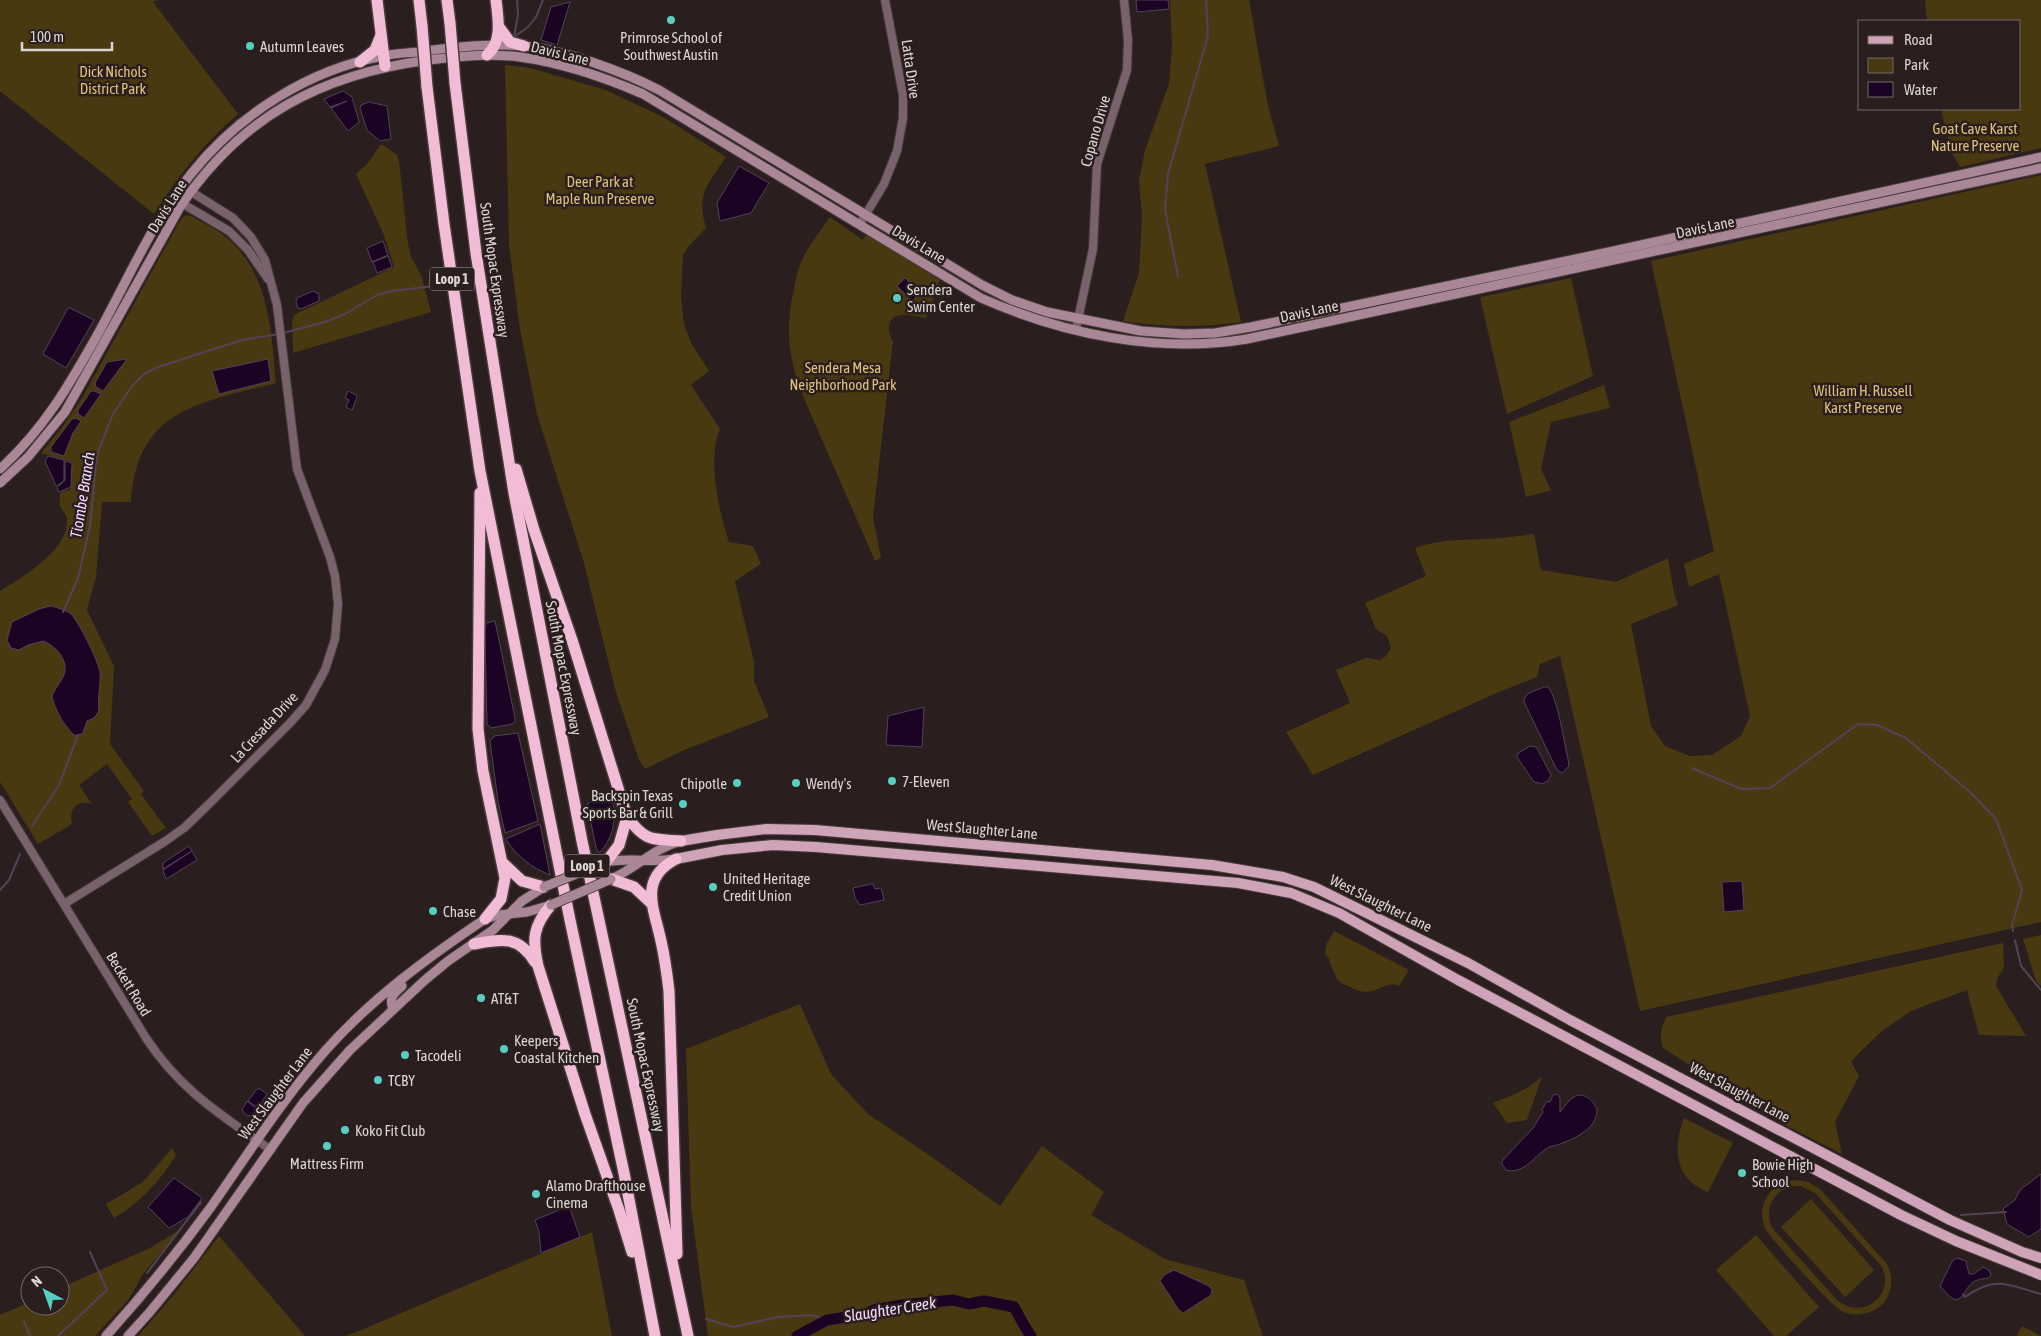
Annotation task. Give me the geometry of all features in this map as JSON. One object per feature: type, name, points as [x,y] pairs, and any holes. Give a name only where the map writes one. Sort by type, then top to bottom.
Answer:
[{"type":"highway","points":[[377,0],[385,61]]},
{"type":"highway","name":"Loop 1","points":[[419,0],[444,224],[480,471],[570,920],[624,1173],[655,1336]]},
{"type":"highway","name":"South Mopac Expressway","points":[[447,0],[455,83],[476,253],[514,493],[582,841],[688,1336]]},
{"type":"highway","points":[[487,55],[495,46],[499,27],[496,0]]},
{"type":"highway","points":[[499,27],[507,40],[524,46]]},
{"type":"highway","points":[[360,62],[375,50],[381,33]]},
{"type":"highway","points":[[506,436],[534,530],[572,640],[627,817],[640,833],[648,838],[681,841]]},
{"type":"highway","points":[[480,471],[478,729],[486,789],[505,878],[502,896],[495,908],[485,919]]},
{"type":"highway","points":[[606,862],[619,845],[627,817]]},
{"type":"highway","points":[[676,859],[662,868],[654,878],[651,903],[664,954],[669,991],[674,1214],[679,1293]]},
{"type":"highway","points":[[503,863],[522,882],[544,887]]},
{"type":"highway","points":[[611,879],[634,887],[651,903]]},
{"type":"highway","points":[[551,905],[542,916],[535,931],[535,951],[538,966],[585,1114],[646,1292]]},
{"type":"highway","points":[[474,944],[496,940],[514,942],[526,950],[538,966]]},
{"type":"main road","name":"Davis Lane","points":[[0,483],[28,457],[65,412],[182,204],[230,147],[263,119],[322,86],[385,61],[440,48],[524,46],[569,56],[641,80],[999,294],[1034,308],[1078,320],[1126,330],[1162,333],[1184,334],[1232,331],[1590,256],[2041,157]]},
{"type":"main road","name":"Davis Lane","points":[[0,469],[36,432],[63,396],[173,198],[206,156],[224,138],[259,110],[300,85],[360,62],[487,55],[519,57],[555,64],[600,77],[636,91],[981,298],[1036,320],[1137,341],[1171,344],[1203,344],[1247,339],[2041,168]]},
{"type":"main road","points":[[636,91],[641,80]]},
{"type":"main road","points":[[263,119],[277,106],[301,92],[300,85]]},
{"type":"main road","points":[[702,854],[721,846],[763,842],[777,828]]},
{"type":"main road","name":"West Slaughter Lane","points":[[106,1336],[186,1241],[282,1103],[326,1050],[382,996],[424,962],[485,919],[526,912],[551,905],[611,879],[660,849],[681,841],[777,828],[1109,854],[1212,865],[1284,877],[1314,887],[1468,963],[1570,1020],[1950,1220],[2022,1252],[2041,1258]]},
{"type":"main road","points":[[775,845],[781,836],[785,835],[834,836],[845,833]]},
{"type":"main road","name":"West Slaughter Lane","points":[[128,1336],[194,1258],[303,1103],[350,1050],[393,1008],[448,961],[474,944],[527,897],[544,887],[606,862],[624,859],[676,859],[722,850],[775,845],[1238,883],[1275,888],[1306,898],[1365,927],[1458,980],[1885,1206],[1943,1234],[2041,1276]]},
{"type":"main road","points":[[1107,871],[1109,854]]},
{"type":"main road","points":[[1365,927],[1373,915]]},
{"type":"main road","points":[[393,1008],[391,1003],[392,996],[415,974],[424,962]]},
{"type":"main road","points":[[350,1050],[358,1036],[384,1010],[386,1003],[382,996]]},
{"type":"main road","points":[[1943,1234],[1950,1220]]},
{"type":"street","name":"Latta Drive","points":[[860,224],[884,184],[897,151],[902,118],[903,95],[885,0]]},
{"type":"street","name":"Copano Drive","points":[[1076,329],[1093,249],[1097,164],[1127,70],[1128,40],[1124,0]]},
{"type":"street","name":"La Cresada Drive","points":[[64,904],[164,842],[190,822],[290,723],[313,694],[326,670],[335,639],[338,604],[337,590],[330,557],[297,469],[280,323],[266,260],[247,232],[224,212],[182,186]]},
{"type":"street","name":"La Cresada Drive","points":[[173,198],[235,237],[248,250],[272,284]]},
{"type":"street","name":"Beckett Road","points":[[0,800],[146,1038],[161,1059],[200,1100],[271,1150]]},
{"type":"green space","name":"Dick Nichols District Park","points":[[0,0],[158,0],[153,2],[238,114],[192,161],[172,186],[154,214],[0,91]]},
{"type":"green space","points":[[1170,0],[1249,0],[1268,106],[1279,146],[1205,164],[1241,322],[1182,326],[1152,325],[1123,321],[1139,273],[1142,217],[1139,181],[1145,150],[1169,84],[1172,46]]},
{"type":"green space","name":"Goat Cave Karst Nature Preserve","points":[[1925,0],[2041,0],[2041,148],[1960,167],[1951,151],[1941,110],[2021,110],[2021,20],[1927,20]]},
{"type":"green space","name":"Deer Park at Maple Run Preserve","points":[[505,65],[530,68],[606,90],[665,118],[726,157],[709,182],[703,198],[703,216],[706,228],[683,255],[681,296],[684,324],[691,343],[709,371],[691,385],[720,429],[716,441],[714,470],[718,501],[725,530],[729,542],[753,546],[761,564],[735,581],[754,662],[754,681],[769,717],[684,750],[645,769],[639,760],[615,689],[584,563],[537,414],[520,329],[509,245]]},
{"type":"green space","points":[[380,145],[383,145],[397,155],[399,161],[408,244],[411,257],[421,275],[431,312],[293,353],[292,322],[294,315],[394,267],[384,235],[356,174],[369,162]]},
{"type":"green space","name":"William H. Russell Karst Preserve","points":[[2041,175],[2041,922],[1640,1011],[1560,656],[1540,664],[1537,677],[1313,775],[1286,732],[1350,703],[1336,670],[1366,658],[1380,660],[1386,656],[1391,648],[1387,636],[1376,629],[1365,603],[1426,576],[1415,548],[1451,540],[1493,539],[1534,534],[1541,570],[1616,582],[1668,558],[1678,605],[1631,624],[1651,726],[1665,746],[1690,756],[1712,755],[1741,736],[1750,716],[1719,574],[1689,587],[1684,564],[1714,551],[1651,261]]},
{"type":"green space","points":[[186,215],[191,216],[227,238],[252,269],[260,286],[270,324],[276,383],[223,397],[178,415],[160,428],[146,447],[136,471],[131,502],[102,502],[96,577],[87,610],[114,666],[110,744],[144,791],[141,794],[166,828],[152,836],[128,802],[132,799],[107,764],[79,785],[92,804],[82,803],[75,806],[71,814],[72,824],[38,844],[0,782],[0,591],[43,561],[61,541],[66,530],[67,519],[60,505],[60,493],[71,489],[72,462],[41,453],[63,426],[82,398],[181,219]]},
{"type":"green space","name":"Sendera Mesa Neighborhood Park","points":[[830,217],[863,240],[867,234],[940,280],[926,318],[901,315],[896,316],[889,325],[893,341],[873,517],[881,558],[875,561],[802,394],[789,342],[789,317],[798,272],[807,251]]},
{"type":"green space","points":[[1571,278],[1593,376],[1507,414],[1480,297]]},
{"type":"green space","points":[[1604,385],[1610,408],[1551,422],[1541,469],[1551,490],[1526,497],[1509,422]]},
{"type":"green space","points":[[1334,931],[1409,970],[1399,986],[1388,985],[1367,992],[1352,988],[1340,981],[1336,977],[1325,953],[1326,945]]},
{"type":"green space","points":[[2041,935],[2041,986],[2036,981],[2023,939]]},
{"type":"green space","points":[[2003,943],[2004,967],[1997,979],[1996,986],[2026,1036],[1979,1035],[1967,990],[1911,1011],[1882,1031],[1851,1061],[1859,1076],[1835,1122],[1842,1154],[1783,1124],[1663,1048],[1661,1032],[1666,1017]]},
{"type":"green space","points":[[800,1004],[831,1074],[868,1114],[1000,1206],[1042,1146],[1104,1192],[1091,1215],[1165,1259],[1244,1280],[1263,1336],[708,1336],[691,1207],[686,1049]]},
{"type":"green space","points":[[1542,1076],[1527,1120],[1507,1123],[1493,1103],[1525,1089]]},
{"type":"green space","points":[[1684,1118],[1733,1143],[1708,1192],[1697,1187],[1688,1179],[1679,1161],[1678,1140]]},
{"type":"green space","points":[[172,1148],[176,1155],[164,1173],[141,1199],[114,1218],[106,1204],[143,1182]]},
{"type":"green space","points":[[1794,1180],[1809,1182],[1821,1190],[1887,1264],[1891,1278],[1891,1287],[1885,1301],[1877,1309],[1861,1314],[1843,1312],[1816,1287],[1766,1230],[1762,1213],[1763,1205],[1771,1191],[1785,1182]],"holes":[[[1792,1186],[1801,1186],[1815,1193],[1882,1267],[1885,1278],[1884,1287],[1880,1296],[1866,1306],[1857,1308],[1838,1301],[1773,1229],[1769,1213],[1773,1199],[1778,1193]]]},
{"type":"green space","points":[[1811,1199],[1874,1270],[1845,1297],[1781,1227]]},
{"type":"green space","points":[[181,1229],[143,1274],[129,1299],[95,1336],[0,1336],[0,1315],[20,1306],[20,1316],[70,1316],[70,1284],[150,1248]]},
{"type":"green space","points":[[592,1232],[612,1336],[345,1336],[354,1333]]},
{"type":"green space","points":[[1756,1235],[1819,1307],[1786,1336],[1774,1336],[1716,1270]]},
{"type":"green space","points":[[219,1236],[305,1336],[138,1336],[172,1297]]},
{"type":"green space","points":[[2022,1326],[2041,1336],[2017,1336]]},
{"type":"water","points":[[1136,0],[1168,0],[1169,9],[1137,12]]},
{"type":"water","points":[[570,2],[557,45],[541,40],[551,7]]},
{"type":"water","points":[[343,91],[352,97],[359,122],[348,131],[331,108],[347,101],[330,107],[324,99]]},
{"type":"water","points":[[369,102],[387,106],[391,139],[380,141],[367,130],[360,108],[361,105]]},
{"type":"water","points":[[739,166],[769,183],[751,213],[720,221],[717,203]]},
{"type":"water","points":[[383,241],[388,255],[372,262],[367,248]]},
{"type":"water","points":[[388,256],[392,267],[377,273],[373,262]]},
{"type":"water","points":[[905,278],[920,293],[912,301],[897,286]]},
{"type":"water","points":[[313,291],[319,294],[319,301],[301,309],[298,308],[297,298]]},
{"type":"water","points":[[68,308],[94,320],[66,368],[43,354]]},
{"type":"water","points":[[127,359],[103,391],[96,387],[95,383],[107,362]]},
{"type":"water","points":[[268,359],[271,381],[219,394],[212,371]]},
{"type":"water","points":[[91,391],[101,394],[84,418],[78,414],[78,410]]},
{"type":"water","points":[[348,391],[357,397],[352,410],[346,407],[349,400],[345,398]]},
{"type":"water","points":[[76,418],[81,421],[73,433],[64,456],[51,452],[51,447],[72,419]]},
{"type":"water","points":[[48,456],[64,460],[64,481],[56,486],[45,461]]},
{"type":"water","points":[[65,461],[72,463],[71,487],[59,492],[57,488],[65,480]]},
{"type":"water","points":[[50,606],[66,611],[75,618],[99,668],[99,711],[94,718],[87,721],[83,733],[79,735],[74,735],[63,722],[57,712],[52,696],[64,675],[65,669],[63,659],[57,650],[43,641],[28,645],[19,650],[11,648],[7,640],[12,622],[39,609]]},
{"type":"water","points":[[495,621],[515,722],[491,728],[487,724],[485,635],[486,623]]},
{"type":"water","points":[[1548,687],[1552,693],[1563,732],[1569,766],[1562,773],[1557,770],[1524,702],[1528,694]]},
{"type":"water","points":[[924,707],[922,747],[886,745],[888,716]]},
{"type":"water","points":[[518,733],[538,821],[505,833],[498,801],[490,741],[494,736]]},
{"type":"water","points":[[1530,746],[1536,747],[1551,775],[1548,781],[1542,784],[1534,782],[1517,757],[1517,754]]},
{"type":"water","points":[[611,795],[614,810],[613,826],[608,840],[599,853],[587,804]]},
{"type":"water","points":[[540,824],[550,875],[525,861],[506,839]]},
{"type":"water","points":[[189,846],[192,851],[163,869],[163,863]]},
{"type":"water","points":[[192,851],[197,860],[166,879],[163,870]]},
{"type":"water","points":[[1742,881],[1744,910],[1724,912],[1722,882]]},
{"type":"water","points":[[873,884],[875,889],[881,888],[884,900],[860,905],[855,898],[853,888]]},
{"type":"water","points":[[257,1089],[267,1094],[258,1108],[248,1101]]},
{"type":"water","points":[[1557,1094],[1560,1098],[1560,1112],[1577,1095],[1587,1097],[1597,1109],[1594,1122],[1573,1139],[1544,1150],[1524,1167],[1512,1171],[1506,1170],[1502,1161],[1533,1128],[1543,1112],[1542,1110],[1546,1102],[1550,1102],[1553,1095]]},
{"type":"water","points":[[247,1101],[257,1109],[251,1116],[246,1115],[242,1110]]},
{"type":"water","points":[[2041,1174],[2041,1229],[2029,1237],[2007,1224],[2003,1209],[2015,1200],[2020,1190]]},
{"type":"water","points":[[174,1178],[202,1198],[188,1217],[169,1228],[148,1207]]},
{"type":"water","points":[[569,1206],[580,1237],[541,1253],[539,1232],[535,1220]]},
{"type":"water","points":[[1957,1258],[1966,1261],[1969,1274],[1974,1274],[1983,1267],[1989,1270],[1991,1275],[1989,1278],[1972,1283],[1963,1296],[1956,1300],[1950,1297],[1940,1286],[1953,1260]]},
{"type":"water","points":[[1174,1270],[1209,1286],[1212,1290],[1211,1295],[1183,1313],[1160,1281],[1164,1275]]},
{"type":"waterway","name":"Tiombe Branch","points":[[514,37],[518,15],[517,0]]},
{"type":"waterway","points":[[514,37],[528,27],[536,17],[543,0]]},
{"type":"waterway","points":[[1178,277],[1165,209],[1168,174],[1208,36],[1206,0]]},
{"type":"waterway","name":"Tiombe Branch","points":[[283,333],[325,322],[345,314],[377,295],[392,291],[435,286]]},
{"type":"waterway","name":"Tiombe Branch","points":[[63,612],[78,578],[90,526],[97,455],[113,414],[132,386],[145,373],[161,366],[242,340],[279,334]]},
{"type":"waterway","points":[[1692,768],[1741,789],[1770,788],[1858,724],[1877,725],[1906,738],[1971,793],[1996,819],[2022,890],[2012,925],[2013,931]]},
{"type":"waterway","name":"Tiombe Branch","points":[[32,826],[59,785],[78,735]]},
{"type":"waterway","name":"Tiombe Branch","points":[[0,890],[9,880],[20,854]]},
{"type":"waterway","points":[[2015,940],[2021,966],[2041,990]]},
{"type":"waterway","points":[[147,1273],[201,1202]]},
{"type":"waterway","points":[[1961,1215],[2006,1212]]},
{"type":"waterway","points":[[58,1336],[107,1290],[90,1252]]},
{"type":"waterway","points":[[1963,1294],[1965,1297],[1976,1290],[1994,1284],[2011,1285],[2041,1294]]},
{"type":"waterway","name":"Slaughter Creek","points":[[797,1336],[827,1320],[866,1314],[874,1310],[902,1305],[953,1300],[969,1304],[984,1301],[1014,1307],[1031,1336]]},
{"type":"waterway","points":[[706,1319],[733,1327],[778,1317],[811,1315],[831,1320]]},
{"type":"waterway","points":[[24,1321],[30,1336]]},
{"type":"place","name":"Primrose School of Southwest Austin","points":[[671,20]]},
{"type":"place","name":"Autumn Leaves","points":[[250,46]]},
{"type":"place","name":"Sendera Swim Center","points":[[897,298]]},
{"type":"place","name":"7-Eleven","points":[[892,781]]},
{"type":"place","name":"Chipotle","points":[[737,783]]},
{"type":"place","name":"Wendy's","points":[[796,783]]},
{"type":"place","name":"Backspin Texas Sports Bar & Grill","points":[[683,804]]},
{"type":"place","name":"United Heritage Credit Union","points":[[713,887]]},
{"type":"place","name":"Chase","points":[[433,911]]},
{"type":"place","name":"AT&T","points":[[481,998]]},
{"type":"place","name":"Keepers Coastal Kitchen","points":[[504,1049]]},
{"type":"place","name":"Tacodeli","points":[[405,1055]]},
{"type":"place","name":"TCBY","points":[[378,1080]]},
{"type":"place","name":"Koko Fit Club","points":[[345,1130]]},
{"type":"place","name":"Mattress Firm","points":[[327,1146]]},
{"type":"place","name":"Bowie High School","points":[[1742,1173]]},
{"type":"place","name":"Alamo Drafthouse Cinema","points":[[536,1194]]}]
